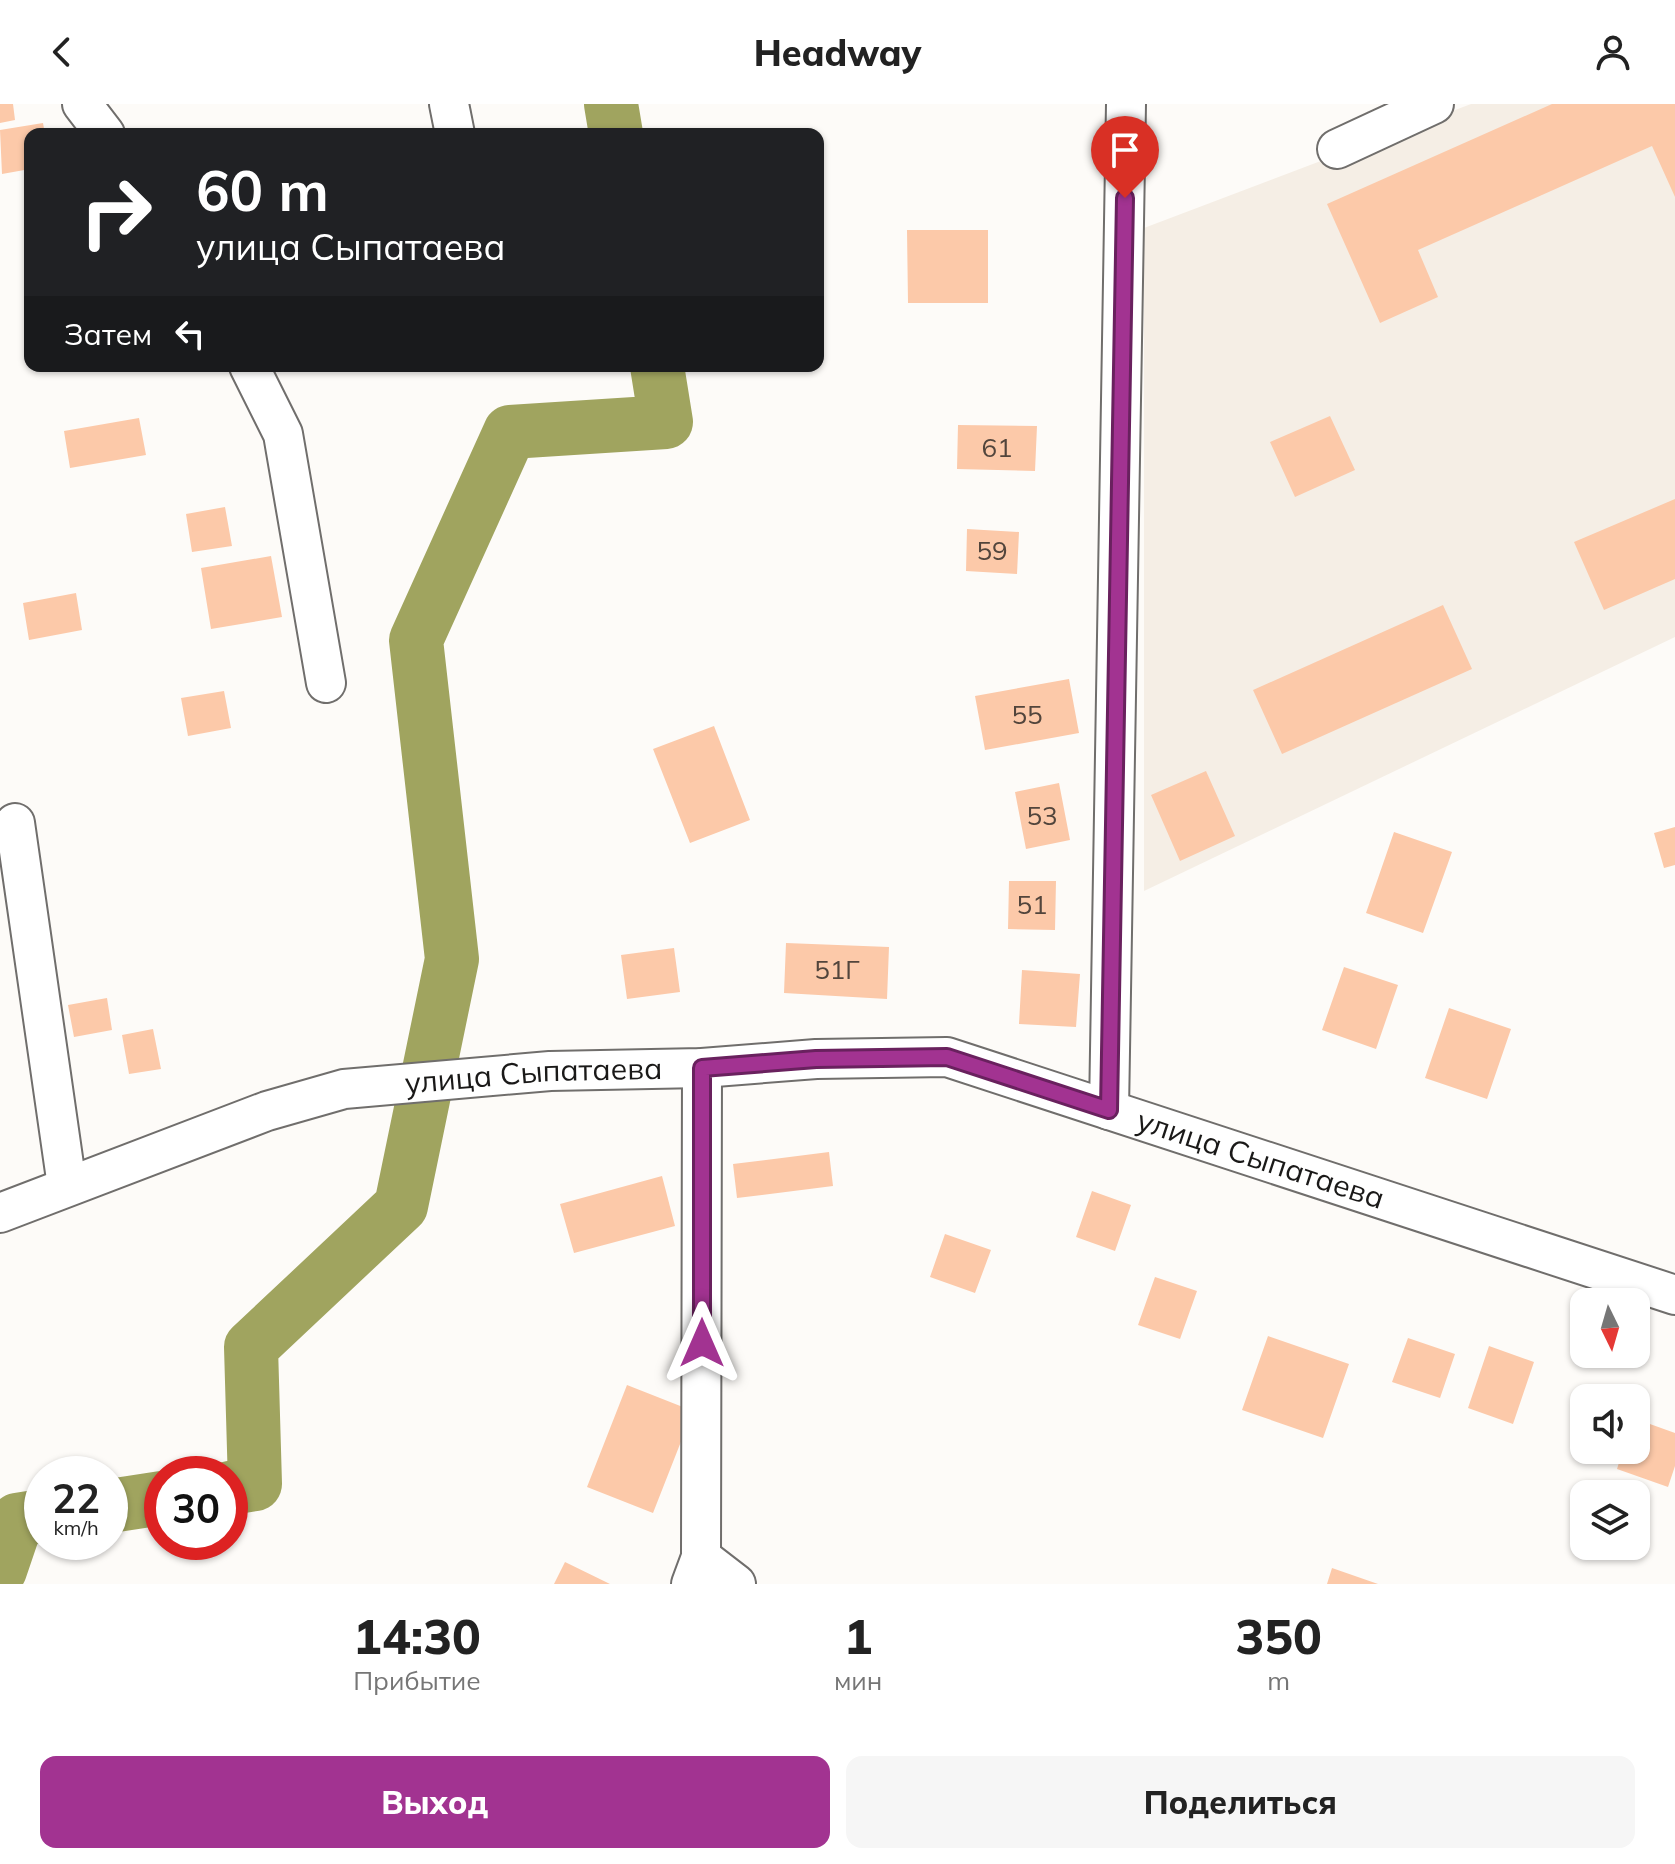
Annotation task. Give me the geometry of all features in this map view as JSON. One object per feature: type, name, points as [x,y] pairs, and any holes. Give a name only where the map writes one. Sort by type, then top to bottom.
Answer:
[{"type":"street","points":[[82,104],[100,128]]},
{"type":"street","points":[[449,104],[454,128]]},
{"type":"street","points":[[1109,1110],[1126,104]]},
{"type":"street","points":[[1337,149],[1434,104]]},
{"type":"street","points":[[252,372],[283,434],[326,683]]},
{"type":"street","points":[[15,823],[67,1186]]},
{"type":"street","name":"улица Сыпатаева","points":[[0,1213],[267,1111],[344,1089],[550,1071],[702,1068],[816,1059],[947,1057],[1675,1295]]},
{"type":"street","points":[[702,1068],[696,1570],[736,1584]]},
{"type":"shaded area","points":[[1471,104],[1675,104],[1675,637],[1144,891],[1144,228]]},
{"type":"building","points":[[0,104],[13,104],[15,120],[0,123]]},
{"type":"building","points":[[1552,104],[1675,104],[1675,197],[1652,146],[1418,250],[1438,297],[1380,323],[1327,204]]},
{"type":"building","points":[[43,123],[44,128],[24,128],[24,170],[2,174],[0,130]]},
{"type":"building","points":[[907,230],[988,230],[988,303],[908,303]]},
{"type":"building","points":[[1330,416],[1355,470],[1295,497],[1270,442]]},
{"type":"building","points":[[139,418],[146,455],[70,468],[64,431]]},
{"type":"building","points":[[958,425],[1037,426],[1035,471],[957,469]]},
{"type":"building","points":[[1675,499],[1675,579],[1604,610],[1574,542]]},
{"type":"building","points":[[225,507],[232,546],[192,552],[186,514]]},
{"type":"building","points":[[967,529],[1019,532],[1017,574],[966,571]]},
{"type":"building","points":[[271,556],[282,617],[211,629],[201,568]]},
{"type":"building","points":[[76,593],[82,630],[29,640],[23,603]]},
{"type":"building","points":[[1443,605],[1472,669],[1282,754],[1253,690]]},
{"type":"building","points":[[1069,679],[1079,733],[985,750],[975,696]]},
{"type":"building","points":[[224,691],[231,728],[188,736],[181,698]]},
{"type":"building","points":[[714,726],[750,820],[690,843],[653,749]]},
{"type":"building","points":[[1206,771],[1235,836],[1180,861],[1151,795]]},
{"type":"building","points":[[1059,783],[1070,840],[1026,849],[1015,792]]},
{"type":"building","points":[[1675,827],[1675,865],[1664,868],[1654,833]]},
{"type":"building","points":[[1394,832],[1452,852],[1423,933],[1366,913]]},
{"type":"building","points":[[1009,881],[1056,881],[1055,930],[1008,929]]},
{"type":"building","points":[[786,943],[889,947],[887,999],[784,993]]},
{"type":"building","points":[[674,948],[680,992],[627,999],[621,955]]},
{"type":"building","points":[[1344,967],[1398,985],[1376,1049],[1322,1030]]},
{"type":"building","points":[[1022,970],[1080,974],[1076,1027],[1019,1024]]},
{"type":"building","points":[[107,998],[112,1030],[74,1037],[68,1005]]},
{"type":"building","points":[[1449,1008],[1511,1029],[1487,1099],[1425,1078]]},
{"type":"building","points":[[153,1029],[161,1069],[129,1074],[122,1035]]},
{"type":"building","points":[[829,1152],[833,1186],[737,1198],[733,1164]]},
{"type":"building","points":[[662,1176],[675,1226],[574,1253],[560,1204]]},
{"type":"building","points":[[1092,1191],[1131,1205],[1115,1251],[1076,1237]]},
{"type":"building","points":[[945,1234],[991,1250],[975,1293],[930,1277]]},
{"type":"building","points":[[1155,1277],[1197,1291],[1180,1339],[1138,1325]]},
{"type":"building","points":[[1268,1336],[1349,1364],[1323,1438],[1242,1410]]},
{"type":"building","points":[[1408,1338],[1455,1354],[1440,1398],[1392,1382]]},
{"type":"building","points":[[1489,1346],[1534,1362],[1513,1424],[1468,1408]]},
{"type":"building","points":[[627,1385],[693,1411],[653,1513],[587,1487]]},
{"type":"building","points":[[1650,1424],[1675,1433],[1675,1466],[1668,1487],[1617,1469],[1619,1464],[1650,1464]]},
{"type":"building","points":[[565,1562],[610,1584],[554,1584]]},
{"type":"building","points":[[1332,1568],[1378,1584],[1327,1584]]},
{"type":"waterway","points":[[611,104],[615,128]]},
{"type":"waterway","points":[[248,1485],[255,1484],[251,1347],[401,1206],[452,959],[416,640],[510,432],[666,422],[658,372]]},
{"type":"waterway","points":[[128,1503],[144,1501]]},
{"type":"waterway","points":[[0,1570],[17,1520],[24,1519]]},
{"type":"route","points":[[702,1343],[702,1068],[816,1059],[947,1057],[1109,1110],[1125,198]]}]
